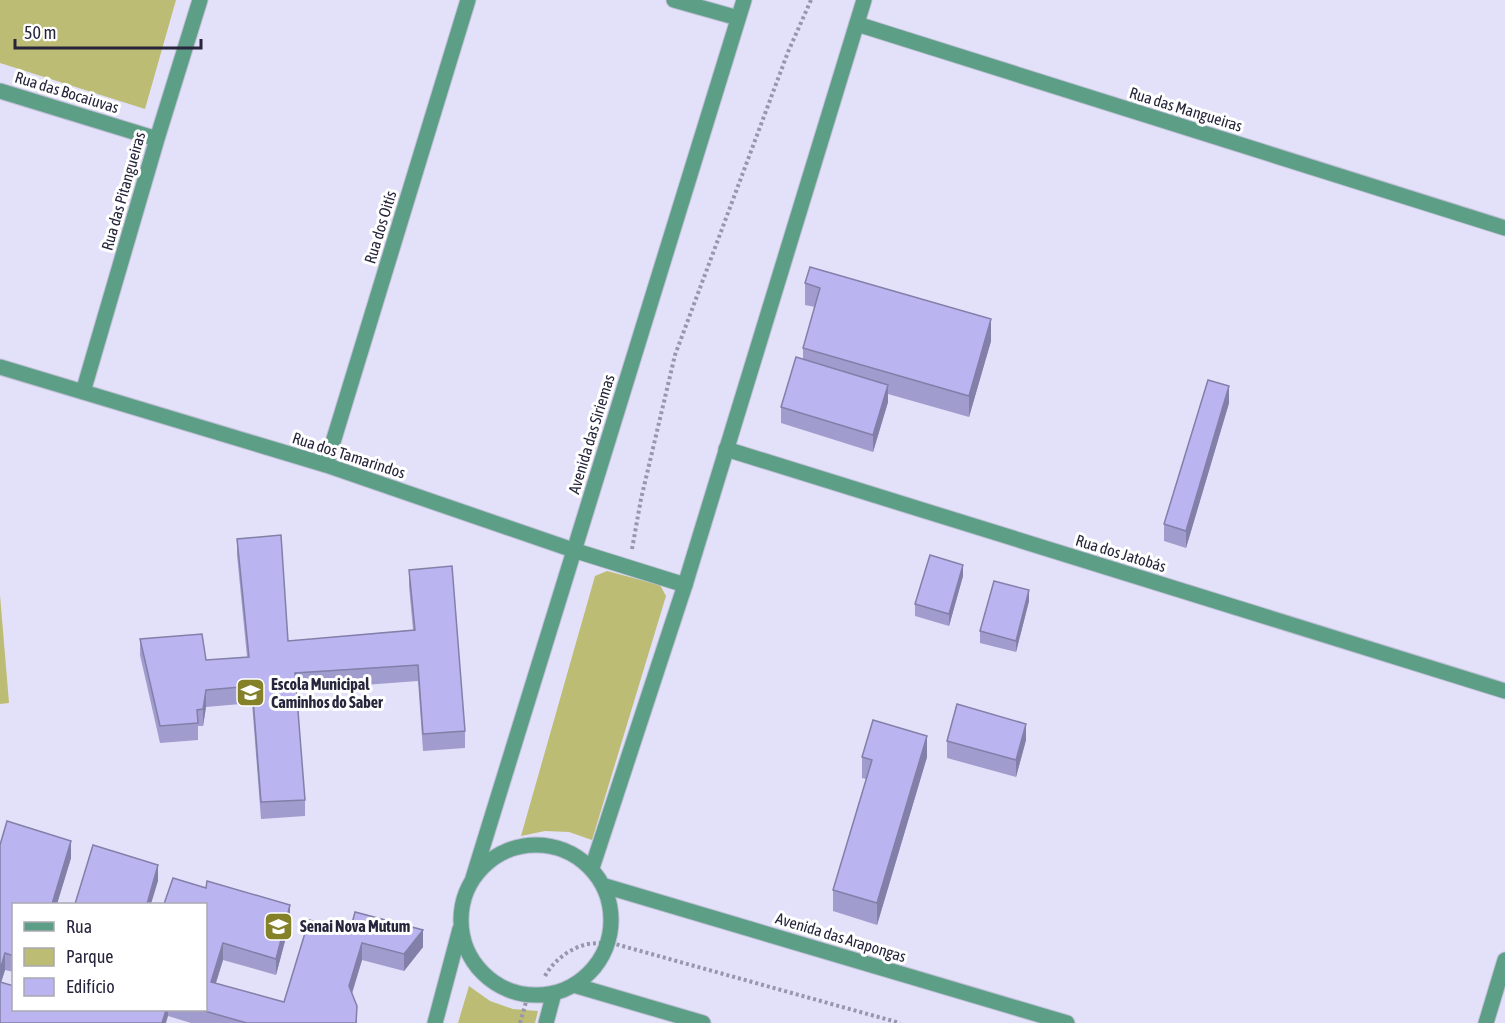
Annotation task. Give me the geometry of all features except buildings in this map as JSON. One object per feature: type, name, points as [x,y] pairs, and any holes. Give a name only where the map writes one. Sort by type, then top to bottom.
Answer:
[{"type":"street","name":"Rua das Pitangueiras","points":[[83,392],[200,0]]},
{"type":"street","name":"Rua dos Oitís","points":[[326,465],[468,0]]},
{"type":"street","points":[[674,0],[738,18]]},
{"type":"street","name":"Avenida das Siriemas","points":[[473,878],[744,0]]},
{"type":"street","points":[[592,868],[685,585],[864,0]]},
{"type":"street","name":"Rua das Mangueiras","points":[[857,24],[1505,228]]},
{"type":"street","name":"Rua das Bocaiuvas","points":[[0,91],[157,139]]},
{"type":"street","name":"Rua dos Tamarindos","points":[[0,367],[326,465],[573,550],[685,585]]},
{"type":"street","name":"Rua dos Jatobás","points":[[726,449],[1505,691]]},
{"type":"street","points":[[435,1023],[461,926],[463,900],[473,878],[488,861],[509,849],[532,844],[556,847],[578,857],[592,868],[605,886],[611,917],[608,942],[597,965],[577,986],[554,993],[503,988],[482,973],[467,951],[461,926]]},
{"type":"street","name":"Avenida das Arapongas","points":[[605,886],[1067,1023]]},
{"type":"street","points":[[1486,1023],[1505,960]]},
{"type":"street","points":[[577,986],[703,1023]]},
{"type":"street","points":[[546,1023],[554,993]]},
{"type":"path","points":[[629,568],[641,499],[675,354],[788,52],[811,0]]},
{"type":"path","points":[[543,979],[555,962],[565,953],[577,947],[608,942],[900,1023]]},
{"type":"path","points":[[520,1023],[534,990]]},
{"type":"green space","points":[[0,0],[176,0],[145,109],[0,63]]},
{"type":"green space","points":[[607,571],[660,585],[666,596],[592,840],[569,832],[545,831],[521,836],[595,576]]},
{"type":"green space","points":[[0,595],[9,703],[0,704]]},
{"type":"green space","points":[[469,986],[490,1001],[513,1009],[538,1011],[535,1023],[458,1023]]},
{"type":"place","name":"Escola Municipal Caminhos do Saber","points":[[250,693]]},
{"type":"place","name":"Senai Nova Mutum","points":[[279,926]]}]
